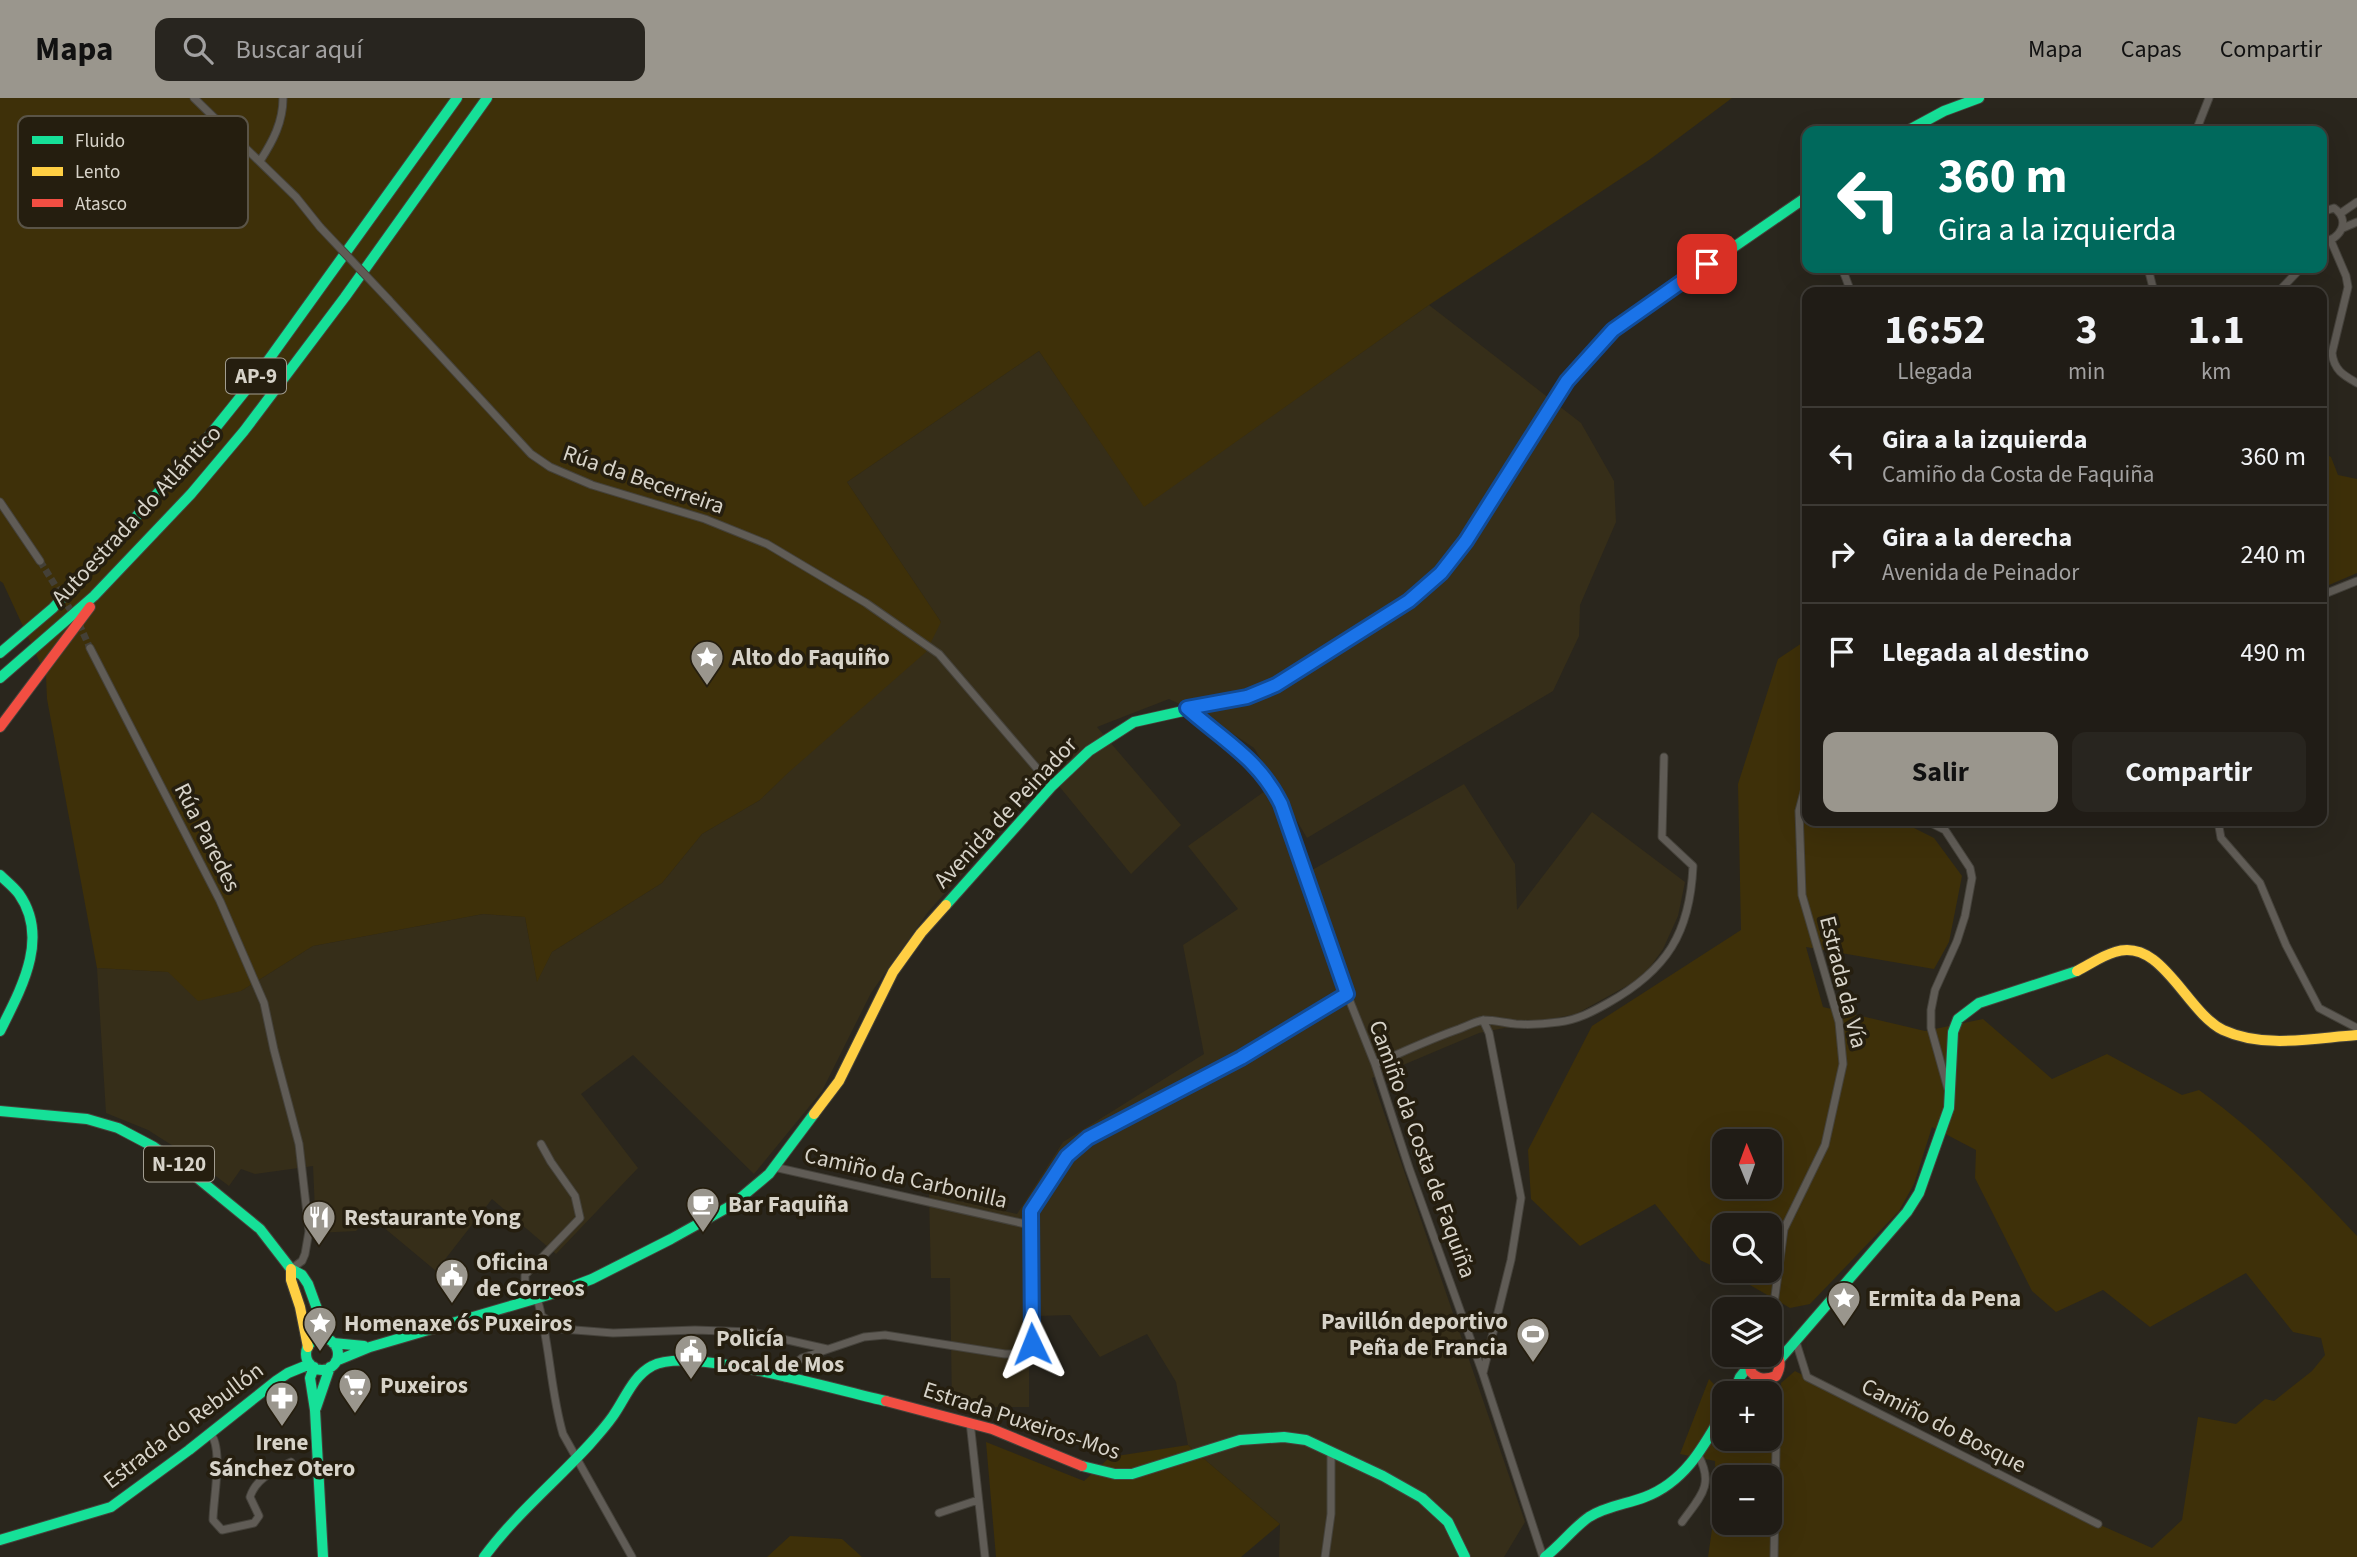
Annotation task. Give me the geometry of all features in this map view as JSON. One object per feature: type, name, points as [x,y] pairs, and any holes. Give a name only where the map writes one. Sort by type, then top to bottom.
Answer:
[{"type":"main road","name":"Autoestrada do Atlántico","points":[[0,653],[53,608],[205,441],[324,284],[435,125],[457,98]]},
{"type":"main road","name":"Autoestrada do Atlántico","points":[[0,678],[94,596],[191,494],[244,431],[345,297],[487,98]]},
{"type":"main road","points":[[1916,126],[1944,111],[1979,98]]},
{"type":"main road","name":"Avenida de Peinador","points":[[333,1364],[350,1353],[592,1279],[732,1205],[769,1174],[839,1081],[894,972],[921,933],[1052,786],[1089,751],[1134,722],[1187,708],[1247,697],[1276,685],[1409,601],[1441,573],[1466,541],[1567,381],[1613,330],[1802,199]]},
{"type":"main road","points":[[0,727],[113,575]]},
{"type":"main road","points":[[0,639],[53,608]]},
{"type":"main road","points":[[0,875],[16,887],[25,900],[32,918],[35,938],[20,992],[0,1031]]},
{"type":"main road","points":[[1782,1351],[1796,1342],[1907,1212],[1919,1193],[1949,1108],[1953,1032],[1958,1019],[1979,1003],[2059,978],[2118,951],[2130,950],[2142,952],[2158,962],[2204,1018],[2224,1030],[2254,1039],[2276,1041],[2357,1035]]},
{"type":"main road","name":"N-120","points":[[0,1111],[87,1119],[118,1128],[154,1147],[225,1199],[260,1229],[291,1269],[302,1275],[308,1284],[338,1353],[316,1410]]},
{"type":"main road","name":"N-120","points":[[0,1120],[35,1115]]},
{"type":"main road","name":"N-120","points":[[291,1269],[291,1280],[303,1318],[308,1347],[306,1356],[312,1366],[310,1378],[316,1410],[323,1557]]},
{"type":"main road","points":[[308,1347],[319,1338],[331,1341]]},
{"type":"main road","name":"Avenida de Peinador","points":[[331,1341],[370,1347]]},
{"type":"main road","name":"Estrada Puxeiros-Mos","points":[[484,1557],[510,1522],[614,1416],[638,1376],[647,1367],[673,1359],[696,1360],[943,1413],[1097,1471],[1116,1475],[1132,1474],[1226,1443],[1269,1436],[1291,1436],[1306,1440],[1417,1493],[1448,1522],[1465,1557]]},
{"type":"main road","points":[[312,1366],[321,1370],[333,1364]]},
{"type":"main road","name":"Estrada do Rebullón","points":[[4,1539],[111,1507],[288,1373],[312,1366]]},
{"type":"main road","points":[[1739,1381],[1750,1367]]},
{"type":"main road","points":[[1750,1370],[1768,1379],[1780,1367]]},
{"type":"main road","points":[[1548,1556],[1588,1518],[1607,1508],[1646,1497],[1683,1476],[1712,1431]]},
{"type":"street","name":"Rúa da Becerreira","points":[[194,98],[213,116]]},
{"type":"street","points":[[260,161],[273,142],[282,117],[283,98]]},
{"type":"street","points":[[2198,126],[2209,98]]},
{"type":"street","name":"Rúa da Becerreira","points":[[248,150],[296,197],[320,227],[531,454],[550,467],[593,485],[705,519],[767,544],[866,603],[939,654],[1052,786]]},
{"type":"street","points":[[2341,213],[2357,202]]},
{"type":"street","points":[[2327,210],[2334,208],[2341,213],[2343,228]]},
{"type":"street","points":[[2357,222],[2343,228],[2327,242],[2346,276],[2348,287],[2332,353],[2333,363],[2340,374],[2357,383]]},
{"type":"street","points":[[2283,287],[2296,273]]},
{"type":"street","points":[[0,502],[40,561]]},
{"type":"street","points":[[2327,593],[2357,581]]},
{"type":"street","name":"Rúa Paredes","points":[[90,649],[220,901],[264,1003],[299,1144],[309,1231],[302,1261],[291,1269]]},
{"type":"street","name":"Camiño da Costa de Faquiña","points":[[1187,708],[1253,762],[1272,786],[1281,804],[1548,1556]]},
{"type":"street","points":[[1375,1064],[1483,1020],[1520,1024],[1560,1022],[1585,1016],[1641,982],[1658,965],[1677,940],[1688,914],[1693,866],[1662,837],[1664,757]]},
{"type":"street","name":"Estrada da Vía","points":[[1775,1297],[1784,1229],[1825,1145],[1843,1064],[1839,1023],[1802,895],[1799,811],[1802,800]]},
{"type":"street","points":[[1937,826],[1945,830],[1970,869],[1972,878],[1957,941],[1936,990],[1931,1010],[1931,1028],[1950,1095]]},
{"type":"street","points":[[2219,826],[2221,838],[2260,883],[2282,937],[2319,1008],[2357,1028]]},
{"type":"street","points":[[785,1378],[790,1368],[802,1358],[864,1337],[885,1335],[1005,1354],[1025,1354],[1032,1344],[1031,1211],[1067,1156],[1088,1138],[1241,1058],[1347,994]]},
{"type":"street","points":[[1483,1020],[1492,1046],[1521,1198],[1511,1260],[1483,1374]]},
{"type":"street","points":[[525,1301],[525,1275],[580,1218],[575,1196],[541,1144]]},
{"type":"street","name":"Camiño da Carbonilla","points":[[774,1167],[1030,1225]]},
{"type":"street","points":[[537,1298],[563,1434],[632,1557]]},
{"type":"street","points":[[542,1317],[562,1329],[613,1333],[752,1332],[827,1349]]},
{"type":"street","name":"Camiño do Bosque","points":[[1796,1342],[1807,1377],[2098,1524]]},
{"type":"street","points":[[970,1422],[985,1557]]},
{"type":"street","points":[[210,1433],[215,1442],[216,1503],[213,1520],[222,1530],[254,1523],[259,1516],[250,1497],[253,1487],[266,1475],[291,1462]]},
{"type":"street","points":[[1774,1557],[1776,1451]]},
{"type":"street","points":[[1325,1557],[1331,1514],[1331,1452]]},
{"type":"street","points":[[1682,1522],[1707,1482],[1706,1469],[1698,1455]]},
{"type":"street","points":[[939,1513],[978,1500]]},
{"type":"shaded area","points":[[0,98],[1732,98],[1649,160],[1429,305],[1144,507],[1039,351],[847,482],[941,622],[926,652],[760,800],[702,834],[662,883],[552,952],[537,982],[525,917],[483,914],[313,946],[241,991],[198,1001],[168,972],[97,968],[47,699],[46,676],[0,581]]},
{"type":"shaded area","points":[[1429,305],[1581,423],[1614,481],[1616,522],[1580,605],[1579,636],[1553,691],[1307,838],[1254,748],[1211,719],[1169,699],[1097,727],[1181,825],[1131,874],[1050,775],[928,912],[871,993],[822,1091],[754,1174],[633,1055],[581,1094],[638,1168],[556,1254],[492,1199],[436,1271],[370,1216],[356,1231],[316,1233],[313,1166],[255,1174],[241,1169],[229,1186],[148,1130],[106,1113],[97,968],[168,972],[241,991],[313,946],[483,914],[525,917],[537,981],[552,952],[662,883],[702,834],[760,800],[941,622],[847,482],[1039,351],[1144,506]]},
{"type":"shaded area","points":[[2327,455],[2331,457],[2338,475],[2357,479],[2357,573],[2327,586]]},
{"type":"shaded area","points":[[1802,643],[1802,826],[1910,826],[1934,838],[1962,876],[1949,942],[1934,969],[1806,947],[1823,1007],[1925,1031],[1983,1019],[2052,1079],[2107,1054],[2182,1095],[2199,1090],[2262,1141],[2301,1178],[2357,1236],[2357,1557],[1708,1557],[1712,1530],[1712,1535],[1782,1535],[1782,1465],[1715,1465],[1715,1461],[1680,1454],[1709,1379],[1712,1382],[1712,1451],[1782,1451],[1782,1382],[1795,1371],[2062,1508],[2152,1548],[2182,1520],[2198,1417],[2236,1424],[2265,1399],[2274,1401],[2312,1371],[2325,1355],[2321,1338],[2293,1332],[2246,1273],[2150,1327],[2103,1290],[2056,1312],[2032,1291],[1975,1178],[1976,1150],[1932,1127],[1914,1184],[1899,1211],[1810,1304],[1790,1308],[1782,1303],[1782,1297],[1771,1297],[1746,1283],[1782,1283],[1782,1213],[1712,1213],[1712,1266],[1700,1260],[1655,1204],[1580,1246],[1531,1199],[1528,1150],[1592,1026],[1741,930],[1738,784],[1778,659]]},
{"type":"shaded area","points":[[1464,784],[1515,864],[1517,910],[1592,812],[1685,882],[1678,916],[1663,949],[1643,977],[1576,1014],[1479,1033],[1372,1078],[1525,1522],[1504,1557],[1279,1557],[1280,1524],[1188,1445],[1176,1382],[1147,1334],[1100,1357],[1070,1315],[1038,1316],[1029,1366],[1029,1407],[952,1407],[950,1278],[931,1278],[929,1194],[1017,1214],[1063,1142],[1204,1054],[1183,945],[1238,909],[1188,846],[1272,786],[1305,874]]},
{"type":"shaded area","points":[[986,1442],[1084,1481],[1110,1457],[1188,1445],[1280,1524],[1241,1557],[996,1557]]},
{"type":"shaded area","points":[[790,1536],[842,1539],[862,1557],[767,1557]]},
{"type":"tunnel","points":[[40,561],[73,614]]},
{"type":"tunnel","points":[[79,624],[90,648]]},
{"type":"traffic: fast","points":[[0,653],[53,608],[205,441],[254,380],[457,98]]},
{"type":"traffic: fast","points":[[0,678],[94,596],[191,494],[244,431],[345,297],[487,98]]},
{"type":"traffic: fast","points":[[1916,126],[1944,111],[1979,98]]},
{"type":"traffic: fast","points":[[1622,324],[1802,200]]},
{"type":"traffic: fast","points":[[946,905],[1052,786],[1089,751],[1134,722],[1246,697],[1276,685],[1387,615]]},
{"type":"traffic: fast","points":[[0,875],[17,891],[28,911],[32,928],[29,963],[0,1031]]},
{"type":"traffic: fast","points":[[1782,1357],[1907,1212],[1919,1193],[1949,1108],[1953,1032],[1958,1019],[1979,1003],[2077,971]]},
{"type":"traffic: fast","points":[[0,1111],[87,1119],[118,1128],[154,1147],[189,1171],[260,1229],[291,1269],[302,1275],[308,1284],[328,1339]]},
{"type":"traffic: fast","points":[[336,1361],[370,1347],[555,1293],[592,1279],[671,1239],[732,1205],[769,1174],[814,1114]]},
{"type":"traffic: fast","points":[[322,1338],[333,1343],[338,1354],[333,1365],[322,1370],[311,1365],[306,1354],[311,1343],[322,1338]]},
{"type":"traffic: fast","points":[[333,1343],[364,1346]]},
{"type":"traffic: fast","points":[[484,1557],[522,1513],[596,1438],[634,1382],[652,1366],[671,1361],[730,1365],[886,1401]]},
{"type":"traffic: fast","points":[[0,1540],[111,1507],[276,1381],[310,1364]]},
{"type":"traffic: fast","points":[[314,1367],[310,1378],[315,1410],[323,1557]]},
{"type":"traffic: fast","points":[[316,1408],[330,1367]]},
{"type":"traffic: fast","points":[[1738,1381],[1748,1367]]},
{"type":"traffic: fast","points":[[1545,1557],[1589,1517],[1645,1497],[1671,1482],[1692,1462],[1712,1432]]},
{"type":"traffic: fast","points":[[1082,1466],[1115,1474],[1132,1474],[1240,1440],[1284,1437],[1306,1440],[1383,1476],[1422,1498],[1448,1522],[1465,1557]]},
{"type":"traffic: slow","points":[[1387,615],[1409,601],[1441,573],[1466,541],[1567,381],[1613,330],[1622,324]]},
{"type":"traffic: slow","points":[[814,1114],[839,1081],[893,972],[921,933],[946,905]]},
{"type":"traffic: slow","points":[[2077,971],[2115,952],[2132,950],[2146,955],[2160,965],[2197,1008],[2223,1030],[2239,1036],[2272,1041],[2357,1035]]},
{"type":"traffic: slow","points":[[291,1269],[291,1280],[308,1347]]},
{"type":"traffic: jam","points":[[0,727],[90,607]]},
{"type":"traffic: jam","points":[[1750,1367],[1754,1375],[1766,1379],[1776,1376],[1779,1367]]},
{"type":"traffic: jam","points":[[886,1401],[992,1429],[1082,1466]]},
{"type":"place","name":"Alto do Faquiño","points":[[707,687]]},
{"type":"place","name":"Bar Faquiña","points":[[703,1234]]},
{"type":"place","name":"Restaurante Yong","points":[[319,1247]]},
{"type":"place","name":"Oficina de Correos","points":[[452,1305]]},
{"type":"place","name":"Ermita da Pena","points":[[1844,1328]]},
{"type":"place","name":"Homenaxe ós Puxeiros","points":[[320,1353]]},
{"type":"place","name":"Pavillón deportivo Peña de Francia","points":[[1533,1364]]},
{"type":"place","name":"Policía Local de Mos","points":[[691,1381]]},
{"type":"place","name":"Puxeiros","points":[[355,1415]]},
{"type":"place","name":"Irene Sánchez Otero","points":[[282,1428]]},
{"type":"route","points":[[1032,1344],[1031,1211],[1067,1156],[1088,1138],[1241,1058],[1347,994],[1281,804],[1272,786],[1253,762],[1187,708],[1247,697],[1276,685],[1409,601],[1441,573],[1466,541],[1567,381],[1613,330],[1707,264]]}]
